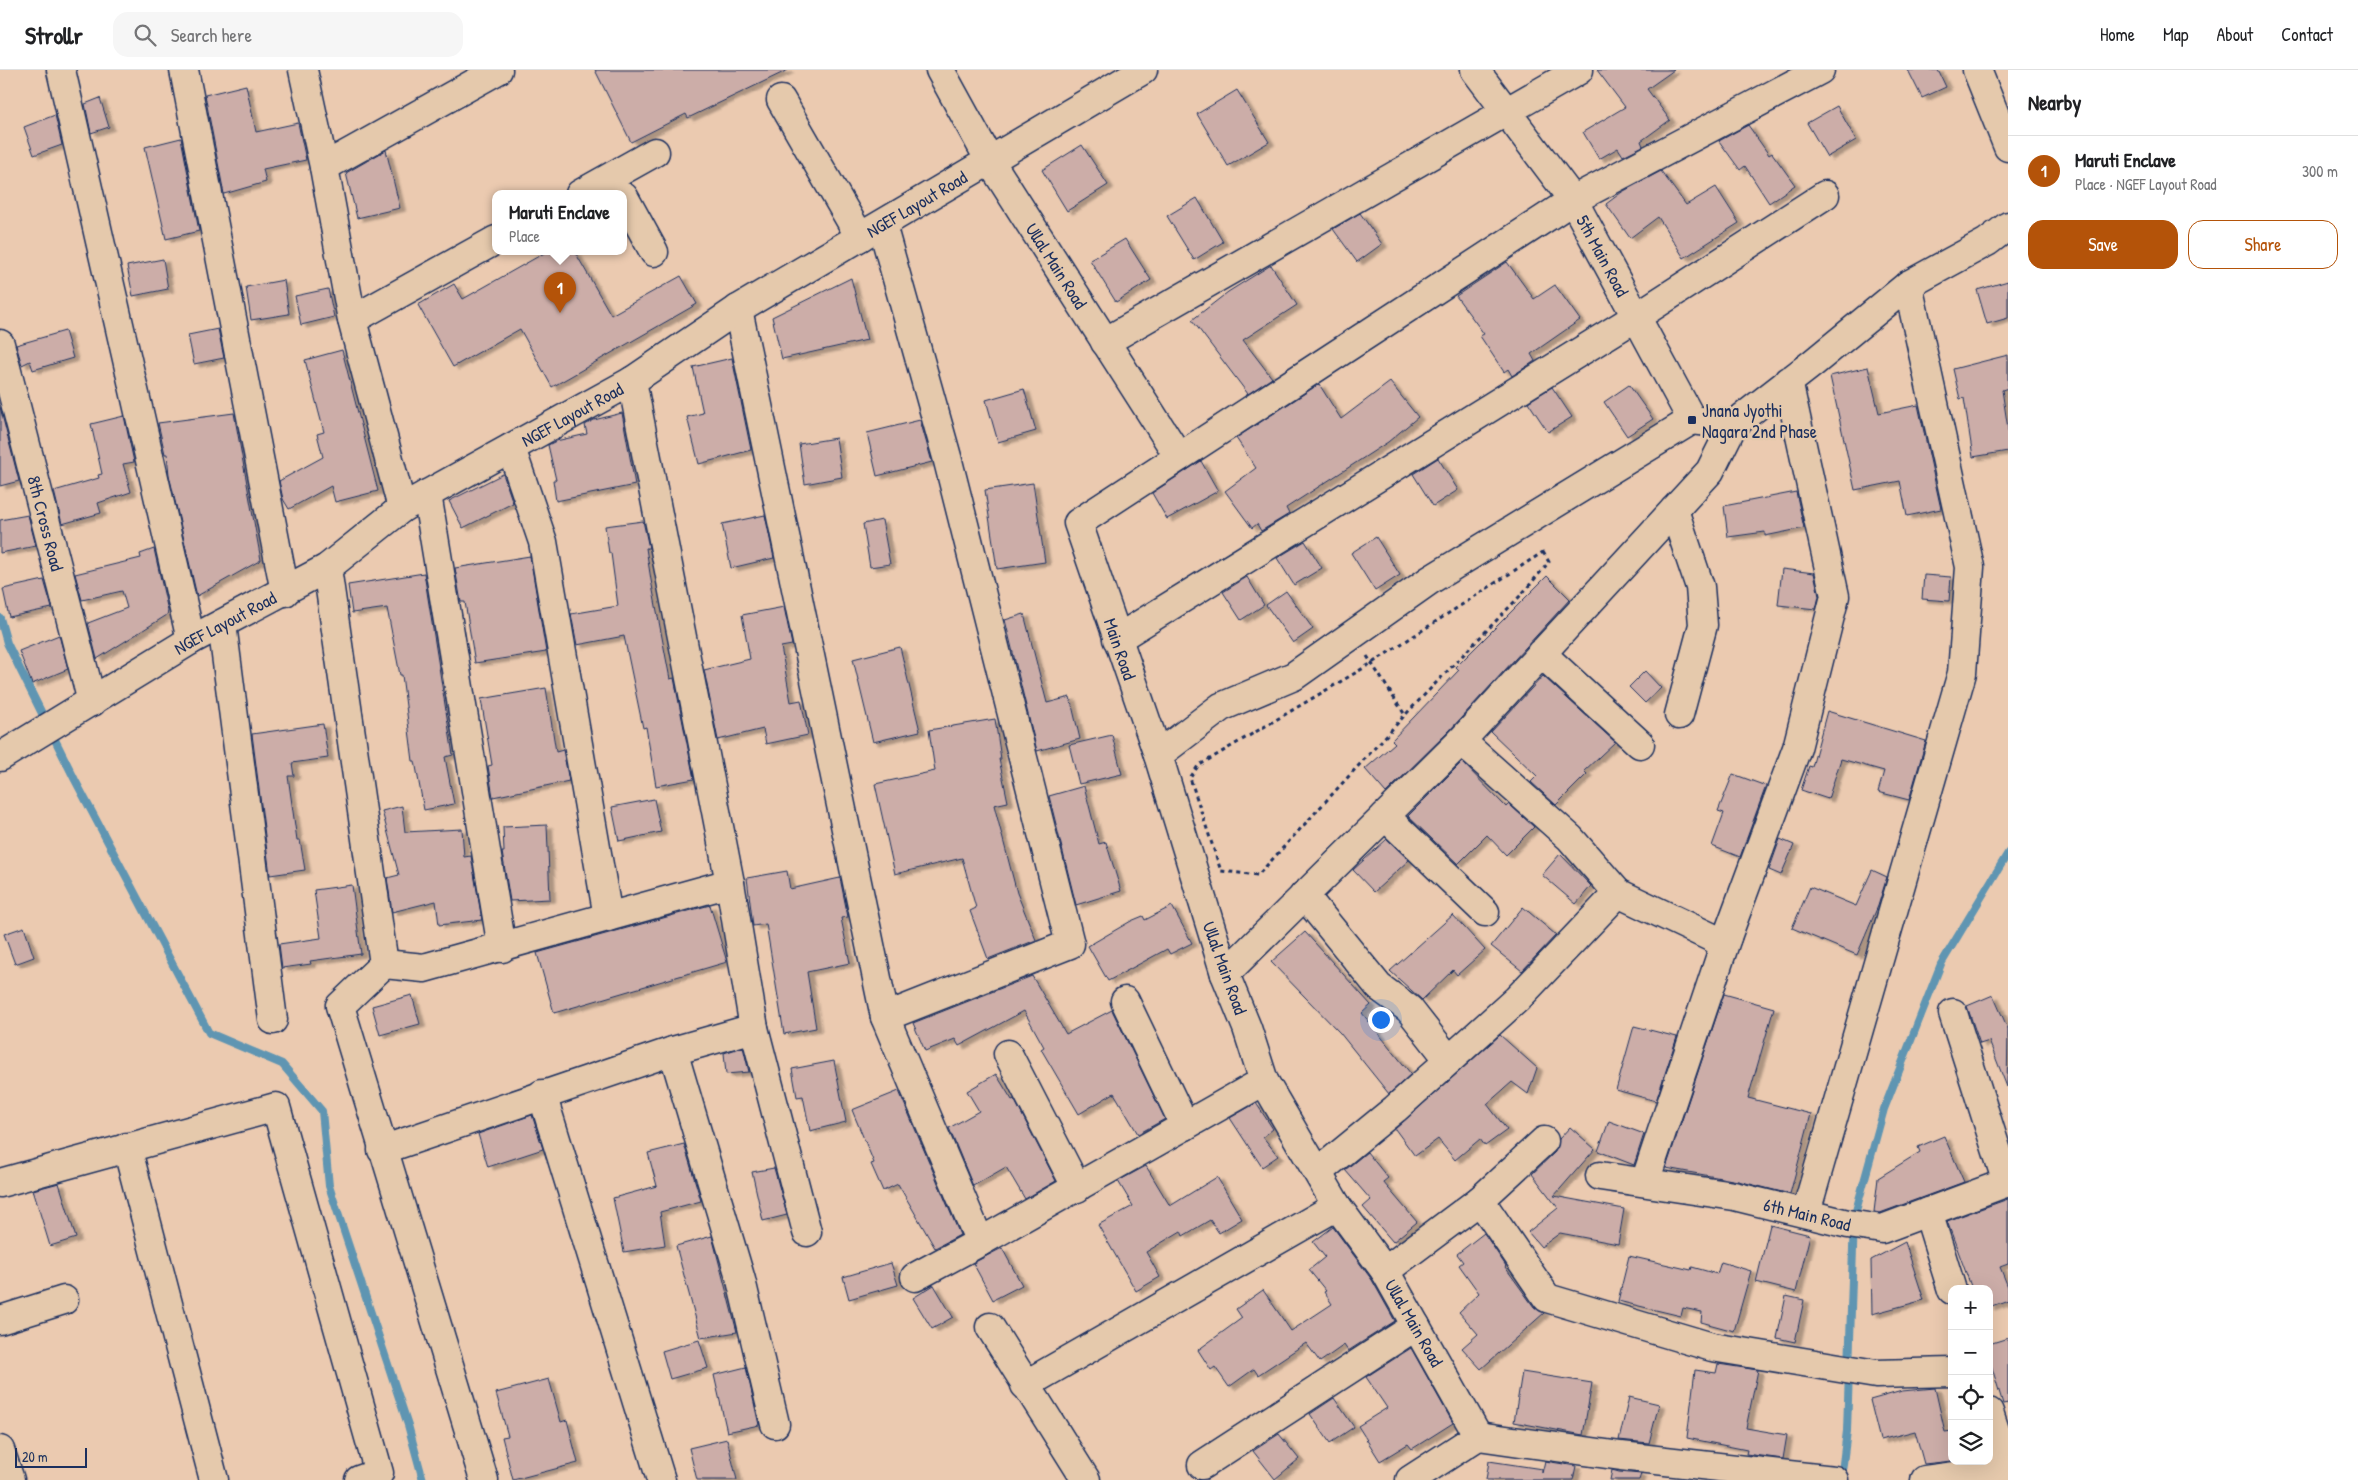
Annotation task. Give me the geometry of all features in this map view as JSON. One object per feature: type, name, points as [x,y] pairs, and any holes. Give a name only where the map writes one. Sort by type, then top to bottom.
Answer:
[{"type":"street","points":[[61,70],[191,640]]},
{"type":"street","points":[[184,70],[285,592]]},
{"type":"street","points":[[303,70],[324,168],[352,320],[402,508]]},
{"type":"street","points":[[324,168],[498,70]]},
{"type":"street","name":"Ullal Main Road","points":[[940,70],[990,161],[1179,458]]},
{"type":"street","name":"NGEF Layout Road","points":[[0,757],[191,640],[285,592],[326,568],[402,508],[632,381],[738,309],[1143,70]]},
{"type":"street","name":"5th Main Road","points":[[1475,70],[1573,200],[1692,420]]},
{"type":"street","points":[[1105,342],[1579,70]]},
{"type":"street","points":[[1179,458],[1573,200],[1820,70]]},
{"type":"street","points":[[1982,72],[2008,146]]},
{"type":"street","points":[[780,100],[871,231],[949,467],[1070,944],[885,1017]]},
{"type":"street","points":[[619,189],[656,152]]},
{"type":"street","points":[[1117,639],[1636,317],[1825,195]]},
{"type":"street","points":[[627,203],[654,252]]},
{"type":"street","points":[[1226,974],[1461,742],[1710,471],[1733,425],[1813,363],[1908,285],[1987,242],[2008,226]]},
{"type":"street","points":[[352,320],[492,242]]},
{"type":"street","points":[[1806,1212],[1962,673],[1970,567],[1908,285]]},
{"type":"street","points":[[738,309],[885,1017],[980,1242]]},
{"type":"street","name":"8th Cross Road","points":[[0,344],[92,702]]},
{"type":"street","points":[[632,381],[730,883],[754,1028],[807,1232]]},
{"type":"street","points":[[1645,1182],[1727,937],[1797,748],[1834,596],[1788,381]]},
{"type":"street","points":[[1158,755],[1221,707],[1294,676],[1430,580],[1692,420],[1733,425]]},
{"type":"street","points":[[511,448],[543,542],[608,917]]},
{"type":"street","name":"Main Road","points":[[1179,458],[1078,524],[1158,755],[1198,889]]},
{"type":"street","points":[[427,494],[502,948]]},
{"type":"street","points":[[1674,510],[1700,587],[1703,626],[1679,715]]},
{"type":"street","points":[[326,568],[384,964]]},
{"type":"street","points":[[222,624],[273,1020]]},
{"type":"street","points":[[1541,653],[1640,744]]},
{"type":"street","points":[[1461,742],[1570,838],[1618,893],[1717,940],[1727,937]]},
{"type":"street","points":[[1385,816],[1485,912]]},
{"type":"street","points":[[484,1480],[382,1150],[340,1006],[384,964],[424,968],[502,948],[730,883]]},
{"type":"street","name":"Ullal Main Road","points":[[1198,889],[1264,1082],[1318,1172],[1336,1206],[1384,1271],[1478,1436]]},
{"type":"street","points":[[1318,1172],[1394,1110],[1517,999],[1618,893]]},
{"type":"street","points":[[1304,895],[1379,987],[1409,1010],[1449,1060]]},
{"type":"street","points":[[1125,1001],[1185,1126]]},
{"type":"street","points":[[1953,1013],[2007,1182]]},
{"type":"street","points":[[382,1150],[672,1051],[754,1028]]},
{"type":"street","points":[[672,1051],[741,1280],[775,1424]]},
{"type":"street","points":[[1008,1054],[1077,1188]]},
{"type":"street","points":[[915,1277],[1264,1082]]},
{"type":"street","points":[[542,1094],[661,1480]]},
{"type":"street","points":[[0,1183],[276,1107],[379,1473],[359,1480]]},
{"type":"street","points":[[1384,1271],[1480,1200],[1544,1141]]},
{"type":"street","points":[[127,1147],[214,1480]]},
{"type":"street","name":"6th Main Road","points":[[1600,1176],[1734,1196],[1806,1212],[1848,1224],[1882,1228],[2007,1182]]},
{"type":"street","points":[[1480,1200],[1547,1298],[1712,1347],[1876,1374],[1948,1372]]},
{"type":"street","points":[[1025,1385],[1336,1206]]},
{"type":"street","points":[[1928,1212],[1950,1285]]},
{"type":"street","points":[[0,1320],[64,1300]]},
{"type":"street","points":[[1202,1465],[1416,1326]]},
{"type":"street","points":[[990,1327],[1086,1480]]},
{"type":"street","points":[[1925,1480],[2008,1469],[1992,1420]]},
{"type":"street","points":[[1410,1480],[1478,1436],[1621,1456],[1834,1480]]},
{"type":"street","points":[[0,1450],[10,1480]]},
{"type":"path","points":[[1543,552],[1549,562],[1522,595],[1405,715],[1258,875],[1220,871],[1190,778],[1198,766],[1372,663],[1543,552]]},
{"type":"path","points":[[1353,635],[1405,715]]},
{"type":"building","points":[[595,70],[788,70],[688,118],[686,114],[631,142]]},
{"type":"building","points":[[1597,70],[1674,70],[1647,89],[1670,120],[1641,141],[1643,146],[1623,156],[1618,148],[1599,159],[1583,132],[1625,107]]},
{"type":"building","points":[[1908,70],[1938,70],[1946,87],[1922,98]]},
{"type":"building","points":[[246,85],[256,132],[298,123],[306,160],[263,169],[266,182],[224,194],[205,95]]},
{"type":"building","points":[[1237,90],[1269,142],[1228,166],[1197,114]]},
{"type":"building","points":[[100,98],[109,127],[91,133],[85,104]]},
{"type":"building","points":[[1837,106],[1856,140],[1827,157],[1807,123]]},
{"type":"building","points":[[55,115],[62,145],[34,155],[24,127]]},
{"type":"building","points":[[1748,125],[1769,155],[1772,153],[1795,185],[1769,203],[1745,166],[1740,170],[1719,141]]},
{"type":"building","points":[[181,138],[199,231],[166,239],[145,147]]},
{"type":"building","points":[[1082,145],[1108,185],[1067,211],[1042,170]]},
{"type":"building","points":[[386,150],[400,208],[357,218],[346,173]]},
{"type":"building","points":[[1661,171],[1686,205],[1716,187],[1739,223],[1684,258],[1658,217],[1630,238],[1606,204],[1622,192]]},
{"type":"building","points":[[1197,198],[1223,242],[1194,260],[1167,216]]},
{"type":"building","points":[[1360,213],[1382,244],[1357,262],[1333,229]]},
{"type":"building","points":[[1125,239],[1151,280],[1116,302],[1090,260]]},
{"type":"building","points":[[541,255],[577,255],[611,315],[681,276],[697,304],[552,387],[520,329],[453,367],[418,305],[454,284],[463,299]]},
{"type":"building","points":[[163,259],[168,289],[133,296],[127,266]]},
{"type":"building","points":[[1507,262],[1534,299],[1555,285],[1580,320],[1531,354],[1535,361],[1512,376],[1508,369],[1504,372],[1480,336],[1484,334],[1456,296]]},
{"type":"building","points":[[1271,265],[1297,305],[1243,340],[1272,378],[1248,394],[1192,320],[1228,292]]},
{"type":"building","points":[[851,278],[867,340],[782,359],[772,317]]},
{"type":"building","points":[[284,280],[289,314],[251,320],[246,287]]},
{"type":"building","points":[[2008,281],[2008,318],[1987,324],[1977,290]]},
{"type":"building","points":[[328,289],[334,317],[301,325],[295,296]]},
{"type":"building","points":[[218,329],[224,358],[194,364],[188,335]]},
{"type":"building","points":[[65,331],[73,358],[33,370],[30,361],[22,365],[16,345]]},
{"type":"building","points":[[342,350],[378,491],[335,502],[331,486],[289,509],[283,499],[279,481],[323,457],[317,434],[324,432],[305,360]]},
{"type":"building","points":[[2008,355],[2008,388],[2002,390],[2008,429],[2008,451],[1973,457],[1964,398],[1960,399],[1953,369]]},
{"type":"building","points":[[732,358],[751,450],[699,464],[687,417],[703,413],[693,367]]},
{"type":"building","points":[[1868,367],[1879,413],[1918,405],[1941,509],[1907,516],[1900,481],[1855,490],[1830,376]]},
{"type":"building","points":[[1390,382],[1418,417],[1388,442],[1286,508],[1289,514],[1261,531],[1257,524],[1252,528],[1225,491],[1256,468],[1236,438],[1319,384],[1341,419]]},
{"type":"building","points":[[1629,385],[1653,419],[1627,436],[1604,402]]},
{"type":"building","points":[[1552,387],[1572,417],[1548,432],[1528,402]]},
{"type":"building","points":[[1024,389],[1036,431],[998,442],[986,400]]},
{"type":"building","points":[[0,407],[19,481],[0,486]]},
{"type":"building","points":[[234,413],[261,560],[197,596],[169,475],[167,454],[165,454],[158,423]]},
{"type":"building","points":[[622,413],[635,485],[556,501],[553,480],[556,480],[548,445],[556,441],[587,434],[585,425],[594,420]]},
{"type":"building","points":[[124,416],[134,462],[123,464],[131,492],[98,503],[101,513],[62,524],[54,491],[99,478],[98,475],[102,474],[91,424]]},
{"type":"building","points":[[920,420],[932,462],[877,476],[867,433]]},
{"type":"building","points":[[836,438],[842,477],[805,484],[799,444]]},
{"type":"building","points":[[1438,458],[1458,490],[1433,506],[1413,474]]},
{"type":"building","points":[[1201,461],[1218,491],[1167,519],[1152,493]]},
{"type":"building","points":[[503,474],[513,503],[463,528],[449,501]]},
{"type":"building","points":[[1033,483],[1045,562],[997,569],[985,490]]},
{"type":"building","points":[[1796,492],[1804,528],[1765,536],[1765,532],[1728,537],[1724,506]]},
{"type":"building","points":[[28,515],[36,546],[0,553],[0,520]]},
{"type":"building","points":[[765,515],[774,558],[731,568],[722,524]]},
{"type":"building","points":[[882,520],[890,564],[870,567],[863,524]]},
{"type":"building","points":[[643,521],[649,548],[646,548],[651,580],[670,679],[674,678],[694,779],[656,786],[646,727],[643,728],[624,636],[577,645],[571,614],[618,606],[611,553],[609,553],[605,526]]},
{"type":"building","points":[[1376,537],[1400,575],[1375,591],[1351,553]]},
{"type":"building","points":[[1305,541],[1322,568],[1294,585],[1277,558]]},
{"type":"building","points":[[154,549],[168,611],[167,615],[97,659],[88,623],[127,608],[122,591],[82,600],[75,574],[141,558],[140,554]]},
{"type":"building","points":[[530,556],[546,652],[475,663],[465,602],[461,602],[455,568]]},
{"type":"building","points":[[1782,569],[1814,573],[1819,596],[1816,609],[1778,605]]},
{"type":"building","points":[[424,573],[453,755],[445,757],[454,804],[424,810],[415,761],[413,761],[402,675],[400,675],[387,608],[352,613],[348,585]]},
{"type":"building","points":[[1924,575],[1951,577],[1949,601],[1922,599]]},
{"type":"building","points":[[1547,576],[1570,599],[1450,730],[1386,793],[1365,769],[1395,743],[1392,740],[1459,670],[1456,667]]},
{"type":"building","points":[[1247,577],[1264,605],[1241,620],[1223,592]]},
{"type":"building","points":[[44,580],[52,608],[9,617],[3,589]]},
{"type":"building","points":[[1286,591],[1313,629],[1293,643],[1266,605]]},
{"type":"building","points":[[784,607],[792,645],[781,647],[791,702],[801,700],[808,735],[766,744],[763,729],[718,740],[704,670],[750,659],[742,615]]},
{"type":"building","points":[[1024,614],[1047,703],[1070,697],[1080,739],[1037,751],[1005,620]]},
{"type":"building","points":[[59,635],[68,669],[32,684],[19,651]]},
{"type":"building","points":[[900,647],[920,731],[873,742],[853,659]]},
{"type":"building","points":[[1645,671],[1661,688],[1645,703],[1629,687]]},
{"type":"building","points":[[1543,676],[1615,742],[1584,771],[1587,774],[1556,805],[1531,782],[1537,776],[1491,732]]},
{"type":"building","points":[[546,688],[556,752],[563,750],[569,781],[493,797],[488,766],[492,765],[481,699]]},
{"type":"building","points":[[1827,711],[1926,741],[1909,800],[1878,792],[1884,771],[1841,759],[1828,799],[1801,790],[1809,766],[1812,767]]},
{"type":"building","points":[[995,719],[1001,759],[999,759],[1008,802],[994,805],[1017,893],[1036,940],[988,959],[970,911],[976,908],[962,858],[895,874],[875,784],[935,771],[929,730]]},
{"type":"building","points":[[323,724],[328,758],[292,763],[294,776],[288,776],[297,840],[300,840],[305,870],[270,875],[252,734]]},
{"type":"building","points":[[1112,735],[1122,774],[1079,784],[1069,745]]},
{"type":"building","points":[[1462,762],[1506,807],[1509,804],[1534,827],[1506,855],[1487,835],[1458,864],[1408,816]]},
{"type":"building","points":[[1733,774],[1766,786],[1740,857],[1712,846],[1724,813],[1718,811]]},
{"type":"building","points":[[1084,786],[1099,844],[1106,842],[1121,891],[1076,905],[1049,796]]},
{"type":"building","points":[[654,799],[661,832],[619,841],[612,807]]},
{"type":"building","points":[[402,806],[405,832],[462,829],[464,857],[471,856],[482,920],[439,925],[436,901],[392,912],[387,878],[399,875],[382,811]]},
{"type":"building","points":[[547,825],[550,899],[510,901],[502,852],[504,852],[503,827]]},
{"type":"building","points":[[1387,839],[1409,860],[1374,892],[1353,870]]},
{"type":"building","points":[[1780,839],[1794,845],[1781,875],[1769,870]]},
{"type":"building","points":[[1560,854],[1591,886],[1576,904],[1542,875]]},
{"type":"building","points":[[1872,870],[1887,877],[1878,906],[1857,955],[1792,928],[1810,887],[1856,906]]},
{"type":"building","points":[[787,871],[790,889],[840,878],[848,917],[841,918],[850,963],[807,972],[816,1028],[784,1034],[766,924],[753,926],[747,878]]},
{"type":"building","points":[[352,885],[361,954],[310,961],[311,964],[282,968],[279,944],[321,938],[314,890]]},
{"type":"building","points":[[710,905],[727,962],[554,1013],[537,953]]},
{"type":"building","points":[[1172,906],[1192,943],[1170,954],[1167,949],[1108,981],[1088,946],[1131,921],[1143,916],[1145,920]]},
{"type":"building","points":[[1523,907],[1556,935],[1522,971],[1491,946]]},
{"type":"building","points":[[1453,915],[1485,950],[1457,975],[1453,970],[1422,1000],[1390,971]]},
{"type":"building","points":[[24,927],[34,957],[15,964],[4,934]]},
{"type":"building","points":[[1305,932],[1371,1005],[1362,1013],[1411,1074],[1389,1094],[1340,1033],[1271,962]]},
{"type":"building","points":[[1032,976],[1066,1034],[1112,1010],[1165,1119],[1138,1134],[1114,1093],[1079,1114],[1041,1049],[1044,1047],[1024,1011],[959,1046],[955,1039],[925,1051],[913,1023]]},
{"type":"building","points":[[1724,994],[1774,1008],[1748,1098],[1811,1114],[1790,1194],[1738,1181],[1666,1168]]},
{"type":"building","points":[[412,995],[420,1024],[380,1035],[372,1006]]},
{"type":"building","points":[[1993,995],[2008,1029],[2007,1087],[1989,1041],[1980,1044],[1967,1006]]},
{"type":"building","points":[[1634,1026],[1677,1037],[1656,1101],[1616,1090]]},
{"type":"building","points":[[1500,1035],[1537,1068],[1528,1094],[1512,1082],[1487,1104],[1507,1130],[1485,1146],[1480,1139],[1455,1160],[1438,1139],[1415,1156],[1395,1129]]},
{"type":"building","points":[[743,1047],[749,1072],[726,1074],[724,1053]]},
{"type":"building","points":[[834,1061],[846,1122],[810,1131],[803,1096],[797,1097],[792,1069]]},
{"type":"building","points":[[996,1074],[1012,1100],[1014,1099],[1056,1181],[1025,1199],[1006,1167],[973,1186],[949,1128],[979,1111],[967,1091]]},
{"type":"building","points":[[899,1091],[960,1235],[935,1248],[898,1184],[883,1191],[871,1164],[874,1163],[852,1110]]},
{"type":"building","points":[[1256,1103],[1273,1129],[1263,1137],[1278,1156],[1262,1167],[1230,1118]]},
{"type":"building","points":[[532,1115],[543,1149],[488,1167],[478,1134]]},
{"type":"building","points":[[1609,1121],[1644,1134],[1634,1165],[1598,1151]]},
{"type":"building","points":[[1570,1127],[1595,1149],[1554,1196],[1624,1209],[1618,1244],[1560,1233],[1541,1247],[1528,1232],[1558,1208],[1532,1174],[1555,1152],[1559,1139]]},
{"type":"building","points":[[1944,1136],[1964,1182],[1880,1213],[1874,1212],[1878,1178],[1920,1152],[1918,1147]]},
{"type":"building","points":[[684,1144],[701,1201],[660,1212],[665,1245],[624,1252],[613,1198],[657,1186],[648,1153]]},
{"type":"building","points":[[1367,1152],[1388,1178],[1383,1182],[1417,1222],[1393,1242],[1363,1207],[1371,1200],[1345,1170]]},
{"type":"building","points":[[1146,1166],[1170,1206],[1217,1177],[1242,1219],[1219,1233],[1210,1220],[1183,1236],[1181,1231],[1146,1252],[1160,1277],[1136,1291],[1098,1225],[1133,1206],[1118,1181]]},
{"type":"building","points":[[774,1168],[787,1215],[763,1221],[752,1172]]},
{"type":"building","points":[[59,1183],[76,1238],[50,1246],[33,1190]]},
{"type":"building","points":[[2008,1199],[2008,1264],[2000,1267],[2008,1287],[2008,1300],[1993,1306],[1993,1285],[1971,1285],[1947,1221]]},
{"type":"building","points":[[1770,1225],[1810,1235],[1796,1292],[1756,1282]]},
{"type":"building","points":[[1333,1227],[1372,1280],[1395,1321],[1348,1351],[1344,1345],[1320,1362],[1306,1343],[1258,1375],[1254,1369],[1229,1387],[1215,1367],[1211,1370],[1198,1350],[1242,1318],[1236,1309],[1263,1290],[1291,1331],[1332,1304],[1324,1292],[1326,1291],[1309,1270],[1325,1257],[1313,1242]]},
{"type":"building","points":[[1484,1233],[1505,1267],[1534,1307],[1544,1313],[1481,1369],[1462,1348],[1478,1334],[1459,1312],[1479,1293],[1459,1265],[1463,1262],[1457,1254]]},
{"type":"building","points":[[712,1236],[737,1332],[701,1338],[676,1246]]},
{"type":"building","points":[[1905,1242],[1924,1300],[1872,1314],[1871,1260]]},
{"type":"building","points":[[1002,1248],[1022,1285],[993,1300],[973,1263]]},
{"type":"building","points":[[1629,1256],[1691,1270],[1692,1267],[1717,1274],[1721,1262],[1751,1271],[1734,1331],[1701,1322],[1702,1312],[1683,1308],[1681,1316],[1618,1301]]},
{"type":"building","points":[[891,1263],[898,1285],[849,1299],[843,1277]]},
{"type":"building","points":[[934,1285],[953,1317],[932,1329],[913,1298]]},
{"type":"building","points":[[1786,1296],[1804,1300],[1795,1342],[1777,1338]]},
{"type":"building","points":[[2008,1338],[2008,1403],[2003,1404],[1993,1371],[1993,1343]]},
{"type":"building","points":[[699,1340],[708,1368],[670,1379],[662,1351]]},
{"type":"building","points":[[1411,1348],[1453,1423],[1412,1449],[1408,1444],[1380,1461],[1358,1426],[1387,1408],[1366,1377]]},
{"type":"building","points":[[1718,1364],[1758,1370],[1746,1428],[1787,1435],[1783,1459],[1746,1454],[1747,1450],[1687,1438],[1695,1370],[1716,1373]]},
{"type":"building","points":[[746,1367],[759,1425],[727,1432],[714,1375]]},
{"type":"building","points":[[1522,1372],[1592,1383],[1583,1435],[1514,1422]]},
{"type":"building","points":[[549,1379],[561,1422],[567,1420],[578,1463],[513,1480],[502,1437],[508,1436],[496,1393]]},
{"type":"building","points":[[1935,1388],[1945,1432],[1948,1432],[1948,1461],[1924,1464],[1915,1431],[1880,1440],[1870,1400],[1902,1391]]},
{"type":"building","points":[[1629,1397],[1659,1404],[1649,1443],[1619,1440]]},
{"type":"building","points":[[1334,1398],[1354,1427],[1330,1443],[1310,1414]]},
{"type":"building","points":[[1279,1434],[1299,1459],[1275,1479],[1253,1451]]},
{"type":"building","points":[[727,1439],[737,1480],[697,1480],[689,1448]]},
{"type":"building","points":[[1489,1461],[1542,1469],[1542,1473],[1545,1461],[1576,1466],[1573,1480],[1486,1480]]},
{"type":"building","points":[[1612,1470],[1641,1474],[1639,1480],[1610,1480]]},
{"type":"waterway","points":[[0,618],[7,643],[75,780],[209,1033],[282,1064],[322,1111],[329,1186],[408,1425],[423,1480]]},
{"type":"waterway","points":[[1841,1480],[1847,1431],[1854,1218],[1884,1109],[1941,964],[2008,853]]},
{"type":"place","name":"Maruti Enclave","points":[[560,313]]},
{"type":"place","name":"Jnana Jyothi Nagara 2nd Phase","points":[[1692,420]]}]
